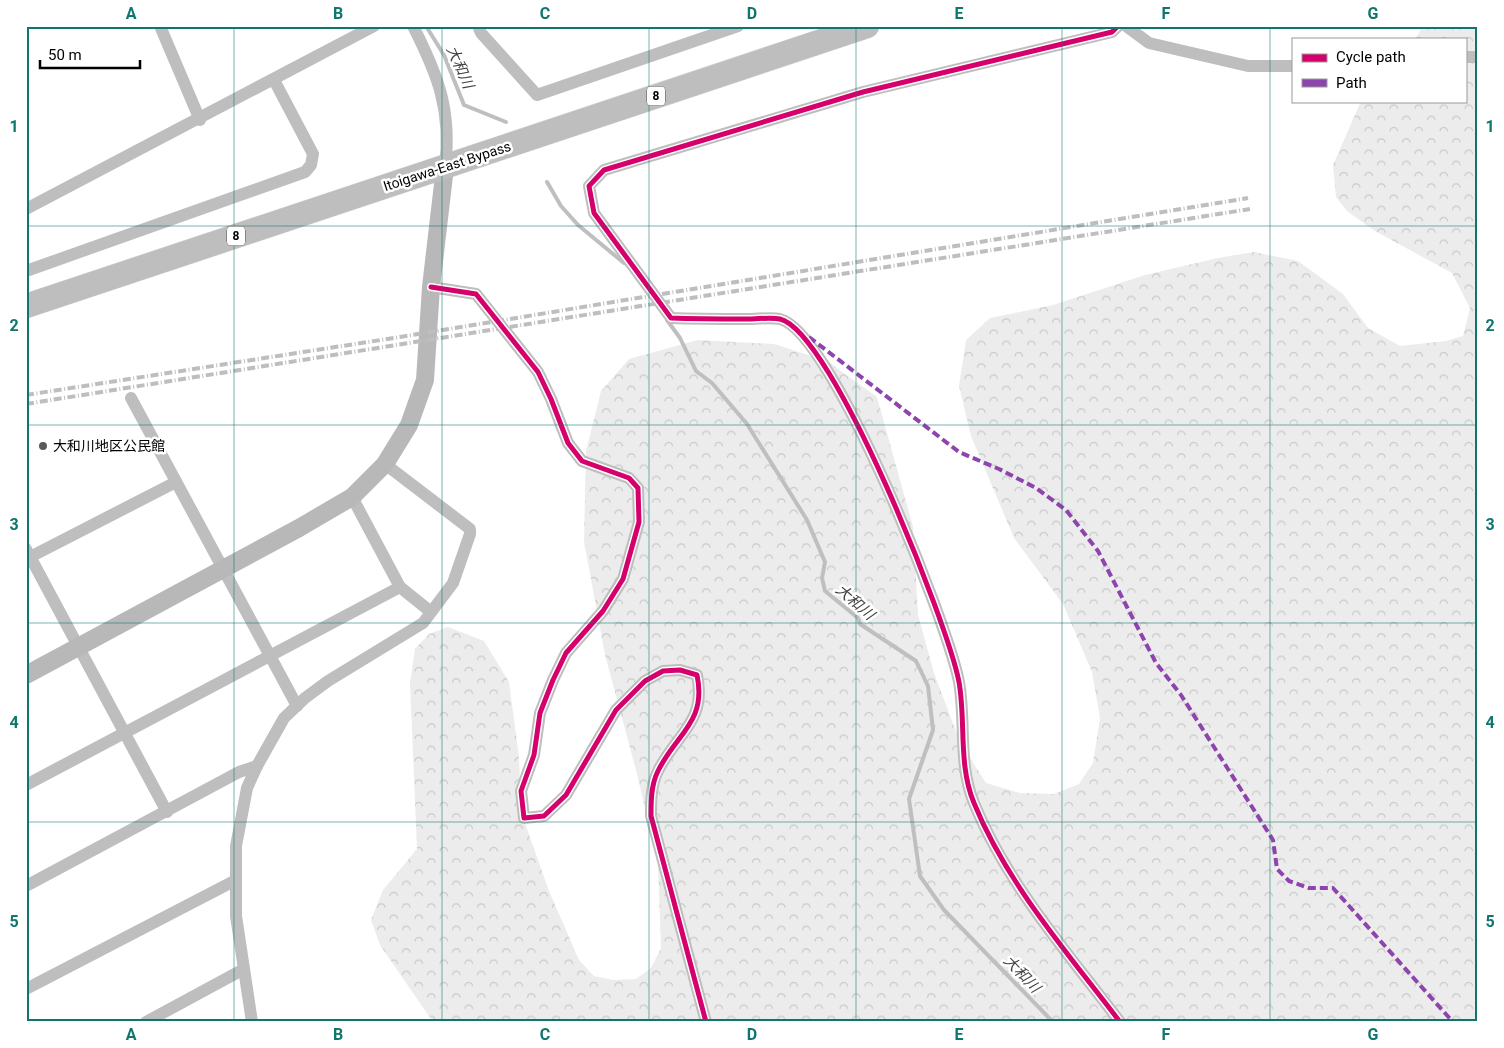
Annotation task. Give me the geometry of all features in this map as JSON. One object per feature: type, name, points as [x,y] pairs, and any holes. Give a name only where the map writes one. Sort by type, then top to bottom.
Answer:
[{"type":"highway","name":"Itoigawa-East Bypass","points":[[26,306],[867,26]]},
{"type":"street","points":[[160,26],[200,120]]},
{"type":"street","points":[[26,209],[200,120],[374,26]]},
{"type":"street","points":[[26,675],[352,497],[385,464],[409,425],[425,380],[431,287],[449,139],[441,87],[430,59],[413,26]]},
{"type":"street","points":[[478,26],[481,33],[536,95],[738,26]]},
{"type":"street","points":[[1118,26],[1112,32],[863,92],[604,170],[589,186],[594,213],[671,318],[781,319],[799,330],[828,372],[861,430],[916,557],[946,636],[959,682],[965,769],[973,801],[999,856],[1038,914],[1120,1022]]},
{"type":"street","points":[[1126,26],[1149,43],[1248,66],[1292,66]]},
{"type":"street","points":[[26,271],[305,172],[311,165],[312,154],[274,80]]},
{"type":"street","points":[[431,287],[476,294],[538,372],[568,443],[582,460],[629,478],[638,488],[639,522],[623,578],[603,611],[566,654],[552,680],[540,714],[534,755],[521,791],[524,818],[544,816],[566,795],[616,710],[645,681],[662,671],[680,670],[697,675],[700,689],[696,715],[658,771],[651,792],[651,816],[706,1022]]},
{"type":"street","points":[[131,398],[296,706]]},
{"type":"street","points":[[252,1022],[236,916],[236,846],[247,788],[284,718],[296,706],[328,681],[423,623],[454,583],[470,534],[470,529],[385,464]]},
{"type":"street","points":[[167,812],[126,732],[28,553],[176,482]]},
{"type":"street","points":[[352,497],[400,587],[431,612]]},
{"type":"street","points":[[26,786],[400,587]]},
{"type":"street","points":[[26,886],[239,772],[257,766]]},
{"type":"street","points":[[26,990],[236,880]]},
{"type":"street","points":[[146,1022],[244,969]]},
{"type":"green space","points":[[1423,26],[1478,26],[1478,1022],[433,1022],[380,945],[371,920],[383,890],[417,849],[410,683],[415,649],[429,634],[448,627],[484,641],[509,682],[519,757],[521,812],[549,891],[579,960],[594,976],[613,980],[636,979],[651,968],[661,948],[658,864],[636,770],[605,655],[584,541],[586,451],[601,391],[629,359],[698,340],[774,344],[827,361],[877,397],[913,527],[918,615],[934,673],[960,742],[986,783],[1020,793],[1054,794],[1079,784],[1093,763],[1100,718],[1092,672],[1063,604],[1014,538],[971,436],[959,386],[966,340],[990,318],[1053,305],[1145,275],[1218,258],[1254,252],[1298,261],[1343,294],[1368,328],[1400,346],[1446,341],[1463,336],[1470,308],[1452,273],[1375,231],[1347,211],[1336,197],[1333,165],[1361,102],[1466,102],[1466,38],[1416,38]]},
{"type":"waterway","name":"大和川","points":[[426,26],[444,55],[464,105],[506,122]]},
{"type":"waterway","name":"大和川","points":[[547,182],[561,206],[578,225],[624,263]]},
{"type":"waterway","name":"大和川","points":[[667,320],[680,338],[696,371],[712,383],[747,424],[807,520],[825,562],[822,578],[825,591],[858,618],[860,624],[916,661],[928,686],[933,730],[909,799],[920,876],[944,910],[1053,1022]]},
{"type":"railway","points":[[26,395],[400,337],[1248,198]]},
{"type":"railway","points":[[26,404],[1250,209]]},
{"type":"marked path","points":[[809,337],[959,452],[999,469],[1036,488],[1066,510],[1098,551],[1156,663],[1181,695],[1273,840],[1277,869],[1289,881],[1309,888],[1333,888],[1453,1022]]},
{"type":"cycle path","points":[[1118,26],[1112,32],[863,92],[604,170],[589,186],[594,213],[671,318],[780,319],[802,336],[829,373],[857,424],[912,545],[950,650],[959,682],[964,758],[969,788],[974,803],[1003,862],[1059,943],[1120,1022]]},
{"type":"cycle path","points":[[431,287],[476,294],[538,372],[568,443],[582,461],[629,478],[638,488],[639,522],[623,579],[603,611],[566,653],[540,713],[534,755],[521,791],[524,818],[544,816],[566,795],[616,710],[645,681],[663,671],[680,670],[697,675],[698,705],[688,727],[665,758],[658,771],[652,793],[651,816],[706,1022]]},
{"type":"place","name":"大和川地区公民館","points":[[43,446]]}]
